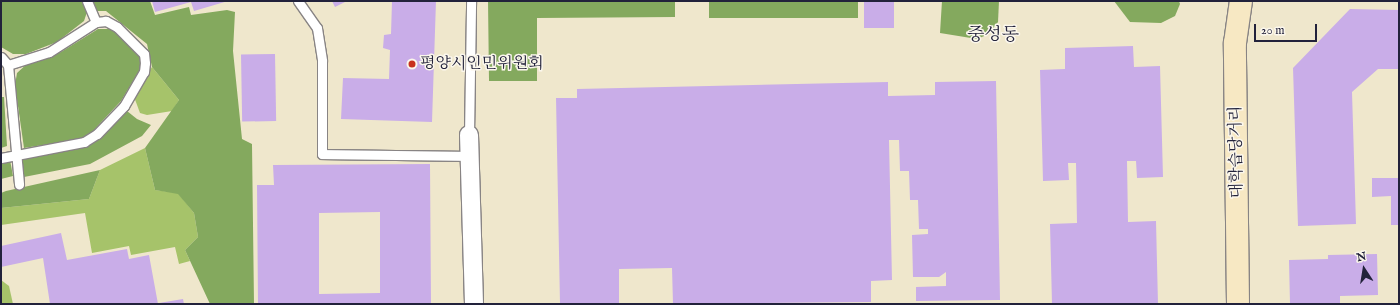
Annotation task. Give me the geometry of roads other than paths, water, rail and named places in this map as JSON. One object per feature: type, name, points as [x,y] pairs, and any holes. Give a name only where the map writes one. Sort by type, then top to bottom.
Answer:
[{"type":"main road","name":"대학습당거리","points":[[1238,304],[1235,43],[1240,1]]},
{"type":"street","points":[[469,136],[474,304]]},
{"type":"lane","points":[[87,1],[96,22]]},
{"type":"lane","points":[[298,1],[317,28],[322,61],[322,154],[469,156]]},
{"type":"lane","points":[[469,136],[471,1]]},
{"type":"lane","points":[[1,158],[84,142],[98,134],[124,106],[144,72],[144,54],[117,27],[106,21],[96,22],[49,52],[8,65]]},
{"type":"lane","points":[[1,57],[8,65],[5,93],[16,156],[19,184]]},
{"type":"place","name":"평양시인민위원회","points":[[412,64]]},
{"type":"district","name":"중성동","points":[[993,36]]}]
